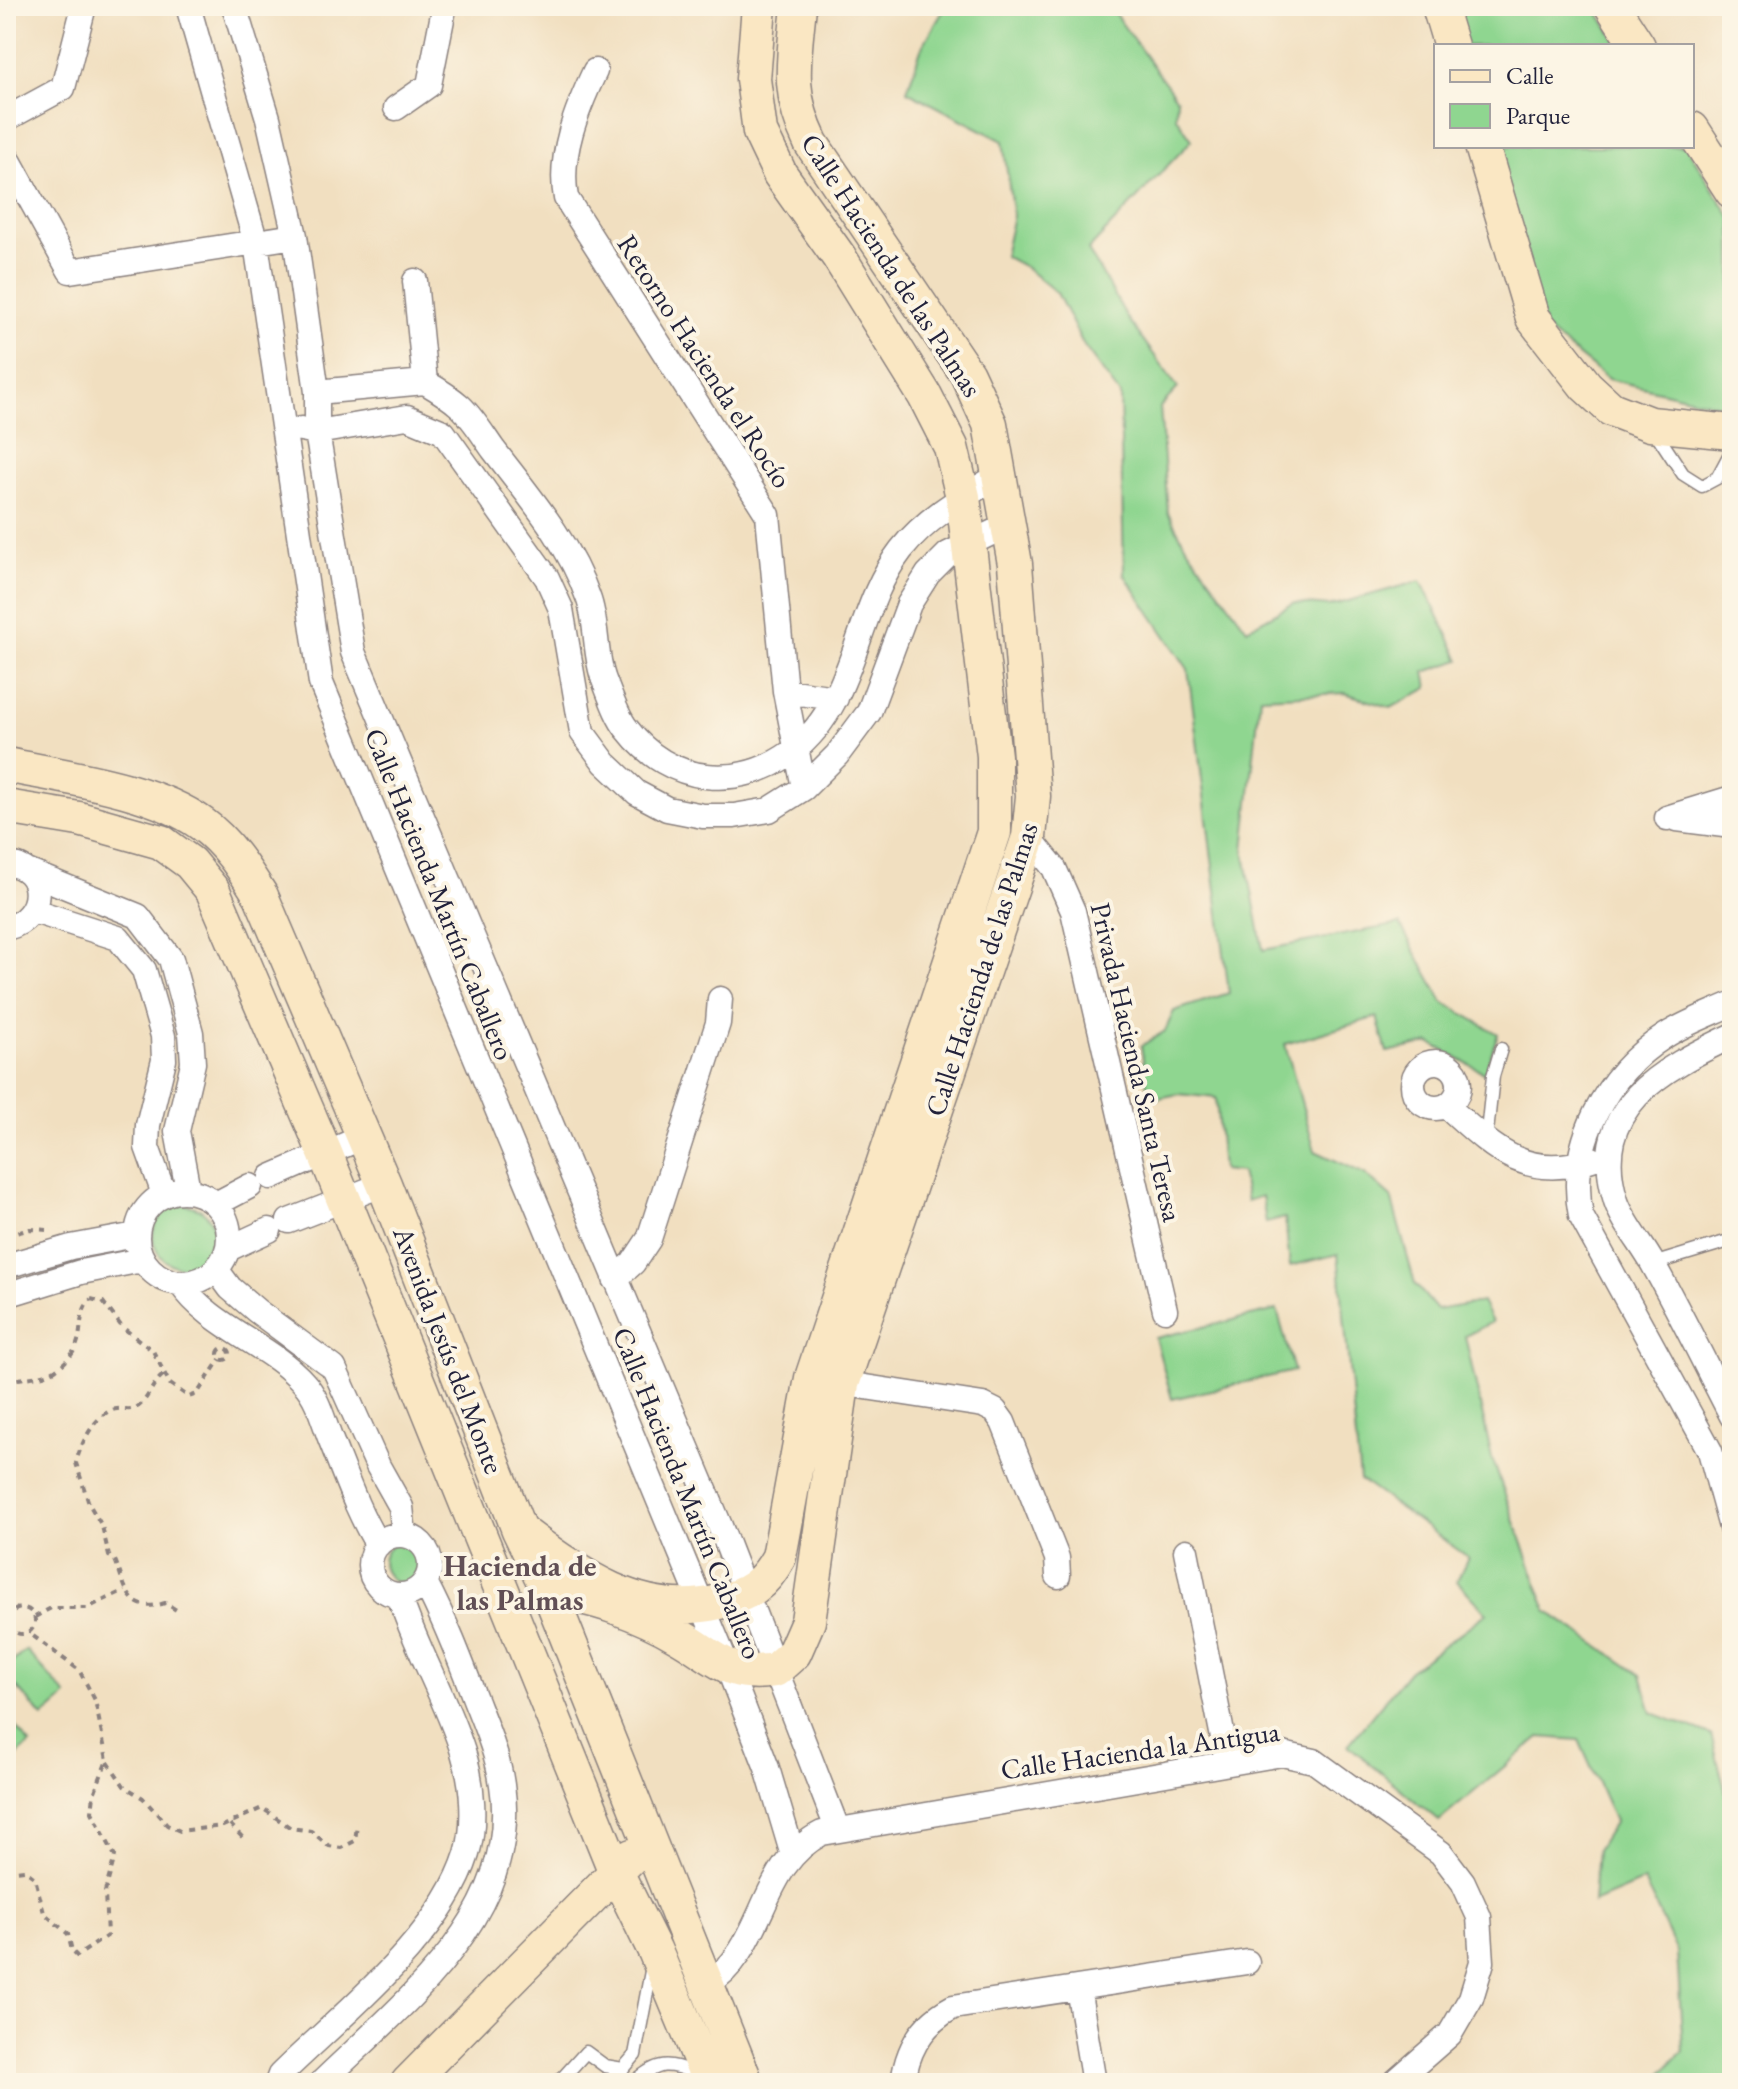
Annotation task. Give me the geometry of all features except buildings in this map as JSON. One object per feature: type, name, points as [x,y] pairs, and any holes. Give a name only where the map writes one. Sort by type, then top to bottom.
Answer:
[{"type":"main road","name":"Calle Hacienda de las Palmas","points":[[746,1595],[769,1575],[779,1557],[923,1041],[994,832],[994,756],[963,497],[951,447],[925,396],[839,257],[780,174],[760,132],[753,79],[759,6]]},
{"type":"main road","name":"Calle Hacienda de las Palmas","points":[[775,1670],[794,1653],[808,1621],[827,1381],[956,1053],[1029,837],[1033,796],[1010,524],[990,424],[967,374],[811,143],[796,112],[793,77],[799,6]]},
{"type":"main road","points":[[1439,6],[1450,44]]},
{"type":"main road","points":[[1612,6],[1637,44]]},
{"type":"main road","points":[[1694,132],[1732,191]]},
{"type":"main road","points":[[1483,148],[1533,318],[1577,375],[1611,409],[1650,424],[1732,432]]},
{"type":"main road","name":"Avenida Jesús del Monte","points":[[6,765],[85,781],[167,805],[202,824],[235,854],[261,896],[384,1184],[519,1530],[550,1594],[746,2083]]},
{"type":"main road","name":"Avenida Jesús del Monte","points":[[6,807],[79,819],[161,842],[190,863],[213,891],[325,1153],[615,1870],[655,1951],[709,2080]]},
{"type":"main road","points":[[923,1041],[956,1053]]},
{"type":"main road","points":[[519,1530],[568,1567],[620,1595],[644,1602],[701,1606],[746,1595]]},
{"type":"main road","points":[[550,1594],[573,1593],[594,1598],[676,1634],[729,1670],[775,1670]]},
{"type":"main road","points":[[408,2083],[615,1870],[648,1843]]},
{"type":"street","points":[[6,119],[63,88],[84,6]]},
{"type":"street","name":"Calle Hacienda Martín Caballero","points":[[188,6],[256,243],[321,683],[729,1670],[767,1768],[792,1852]]},
{"type":"street","name":"Calle Hacienda Martín Caballero","points":[[234,6],[268,118],[295,236],[317,392],[317,432],[353,652],[746,1595],[837,1828]]},
{"type":"street","points":[[396,108],[429,85],[443,14],[441,6]]},
{"type":"street","name":"Retorno Hacienda el Rocío","points":[[595,71],[582,99],[568,146],[564,175],[566,198],[768,515],[785,691],[804,788]]},
{"type":"street","points":[[6,155],[70,271],[295,236]]},
{"type":"street","points":[[415,281],[425,382]]},
{"type":"street","points":[[270,340],[295,428],[317,432],[407,417],[443,432],[547,578],[561,609],[582,732],[605,763],[637,793],[667,809],[703,816],[734,816],[769,810],[804,788],[837,755],[869,712],[909,604],[928,574],[948,554],[1010,524]]},
{"type":"street","points":[[317,392],[425,382],[460,406],[549,522],[588,597],[603,677],[627,729],[664,762],[698,776],[741,777],[766,769],[795,749],[819,726],[836,698],[877,591],[900,552],[930,519],[1001,474]]},
{"type":"street","points":[[877,591],[909,604]]},
{"type":"street","points":[[867,619],[899,629]]},
{"type":"street","points":[[785,691],[836,698]]},
{"type":"street","points":[[1732,798],[1667,818],[1732,826]]},
{"type":"street","name":"Privada Hacienda Santa Teresa","points":[[1029,837],[1054,868],[1073,911],[1165,1310]]},
{"type":"street","points":[[6,928],[21,924],[34,911],[38,897],[35,883],[16,868]]},
{"type":"street","points":[[16,868],[138,916],[171,959],[191,1033],[193,1063],[177,1131],[188,1190]]},
{"type":"street","points":[[34,911],[118,938],[144,970],[163,1036],[164,1060],[148,1125],[147,1147],[164,1194]]},
{"type":"street","points":[[615,1279],[633,1263],[649,1239],[718,1023],[720,999]]},
{"type":"street","points":[[1732,1004],[1664,1036],[1621,1074],[1596,1109],[1579,1164],[1581,1216],[1710,1451],[1732,1531]]},
{"type":"street","points":[[1732,1036],[1679,1061],[1640,1091],[1619,1119],[1609,1153],[1616,1202],[1653,1264],[1732,1416]]},
{"type":"street","points":[[1448,1107],[1486,1142],[1525,1164],[1550,1169],[1579,1164],[1609,1153]]},
{"type":"street","points":[[216,1204],[363,1137]]},
{"type":"street","points":[[384,1184],[279,1226],[222,1259],[200,1280],[180,1283],[158,1277],[142,1260],[136,1235],[144,1211],[164,1194],[188,1190],[216,1204],[228,1225],[222,1259],[230,1288],[334,1368],[401,1507],[404,1535]]},
{"type":"street","points":[[6,1266],[71,1247],[136,1235]]},
{"type":"street","points":[[6,1295],[81,1272],[142,1260]]},
{"type":"street","points":[[180,1283],[192,1301],[240,1332],[304,1383],[316,1401],[362,1518],[378,1545]]},
{"type":"street","points":[[827,1381],[983,1405],[995,1411],[1003,1422],[1057,1558],[1058,1576]]},
{"type":"street","points":[[395,1535],[404,1535],[425,1547],[430,1571],[425,1582],[412,1592],[399,1595],[378,1585],[371,1573],[371,1558],[378,1545],[395,1535]]},
{"type":"street","points":[[1186,1551],[1228,1763]]},
{"type":"street","points":[[321,2083],[451,1952],[481,1905],[497,1871],[503,1837],[503,1789],[497,1757],[444,1618],[425,1582]]},
{"type":"street","points":[[277,2083],[280,2075],[425,1928],[453,1885],[467,1854],[471,1797],[464,1753],[410,1631],[399,1595]]},
{"type":"street","points":[[767,1768],[789,1767],[806,1753]]},
{"type":"street","name":"Calle Hacienda la Antigua","points":[[792,1852],[805,1842],[837,1828],[1282,1754],[1314,1761],[1441,1853],[1463,1882],[1479,1917],[1482,1962],[1471,1998],[1450,2034],[1394,2083]]},
{"type":"street","points":[[705,1986],[724,1975],[734,1963],[792,1852]]},
{"type":"street","points":[[903,2083],[920,2034],[936,2016],[953,2007],[1247,1962]]},
{"type":"street","points":[[1078,1988],[1094,2083]]},
{"type":"lane","points":[[1650,424],[1683,474],[1702,486],[1717,478],[1732,450]]},
{"type":"lane","points":[[1486,1142],[1493,1076],[1501,1049]]},
{"type":"lane","points":[[1653,1264],[1732,1240]]},
{"type":"lane","points":[[558,2083],[586,2052],[605,2066],[623,2069],[635,2055],[655,1951]]},
{"type":"lane","points":[[633,2083],[654,2065],[709,2080]]},
{"type":"path","points":[[6,1383],[17,1377],[44,1376],[66,1361],[80,1339],[83,1308],[97,1298],[122,1327],[153,1351],[163,1375],[179,1394],[189,1397],[197,1394],[220,1359]]},
{"type":"path","points":[[163,1375],[152,1384],[141,1404],[131,1410],[114,1409],[101,1417],[78,1454],[76,1463],[89,1504],[102,1526],[109,1556],[115,1560],[125,1590],[143,1606],[151,1608],[165,1603],[178,1611]]},
{"type":"path","points":[[6,1587],[10,1604],[17,1609],[30,1610],[35,1617],[35,1626],[29,1633]]},
{"type":"path","points":[[35,1617],[51,1608],[87,1608],[125,1590]]},
{"type":"path","points":[[17,1609],[10,1615],[8,1626],[16,1633],[29,1633],[79,1670],[99,1709],[107,1760],[114,1776],[143,1798],[167,1825],[190,1831],[230,1824],[262,1808],[284,1824],[311,1831],[329,1846],[341,1848],[355,1841],[357,1825]]},
{"type":"path","points":[[6,1872],[24,1870],[35,1878],[44,1913],[68,1934],[72,1951],[77,1956],[104,1940],[108,1930],[105,1892],[115,1856],[92,1812],[92,1804],[107,1760]]},
{"type":"path","points":[[230,1824],[243,1838]]},
{"type":"green space","points":[[946,6],[1109,6],[1177,99],[1176,117],[1192,140],[1088,250],[1128,319],[1178,388],[1160,407],[1168,513],[1186,546],[1247,629],[1294,603],[1330,606],[1421,581],[1460,660],[1425,672],[1428,688],[1391,708],[1345,693],[1260,697],[1244,850],[1263,950],[1400,924],[1443,1002],[1498,1034],[1485,1073],[1430,1043],[1387,1052],[1377,1017],[1285,1044],[1315,1151],[1365,1174],[1391,1197],[1415,1284],[1437,1310],[1482,1302],[1492,1322],[1465,1336],[1492,1458],[1547,1611],[1641,1675],[1652,1713],[1711,1735],[1732,1817],[1732,2083],[1652,2083],[1683,2051],[1677,1952],[1644,1881],[1593,1903],[1597,1850],[1615,1821],[1579,1740],[1540,1737],[1439,1821],[1348,1745],[1409,1671],[1487,1613],[1457,1581],[1468,1557],[1360,1480],[1338,1254],[1290,1266],[1285,1218],[1266,1223],[1262,1196],[1247,1201],[1241,1172],[1222,1170],[1216,1098],[1178,1094],[1149,1100],[1141,1046],[1165,1031],[1174,1011],[1229,993],[1188,669],[1124,574],[1120,395],[1084,346],[1057,293],[1025,267],[1004,256],[1013,216],[1003,141],[907,91],[921,49]]},
{"type":"green space","points":[[1453,6],[1594,6],[1619,44],[1464,44]]},
{"type":"green space","points":[[1494,148],[1687,148],[1732,219],[1732,408],[1608,379],[1545,329]]},
{"type":"green space","points":[[184,1205],[206,1214],[215,1236],[206,1258],[184,1267],[162,1258],[153,1236],[162,1214]]},
{"type":"green space","points":[[1277,1310],[1294,1371],[1172,1399],[1155,1338]]},
{"type":"green space","points":[[404,1541],[419,1547],[425,1562],[419,1577],[404,1583],[389,1577],[383,1562],[389,1547]]},
{"type":"green space","points":[[26,1650],[67,1696],[43,1717],[6,1675],[6,1668]]},
{"type":"green space","points":[[6,1716],[30,1744],[6,1765]]},
{"type":"district","name":"Hacienda de las Palmas","points":[[520,1583]]}]
